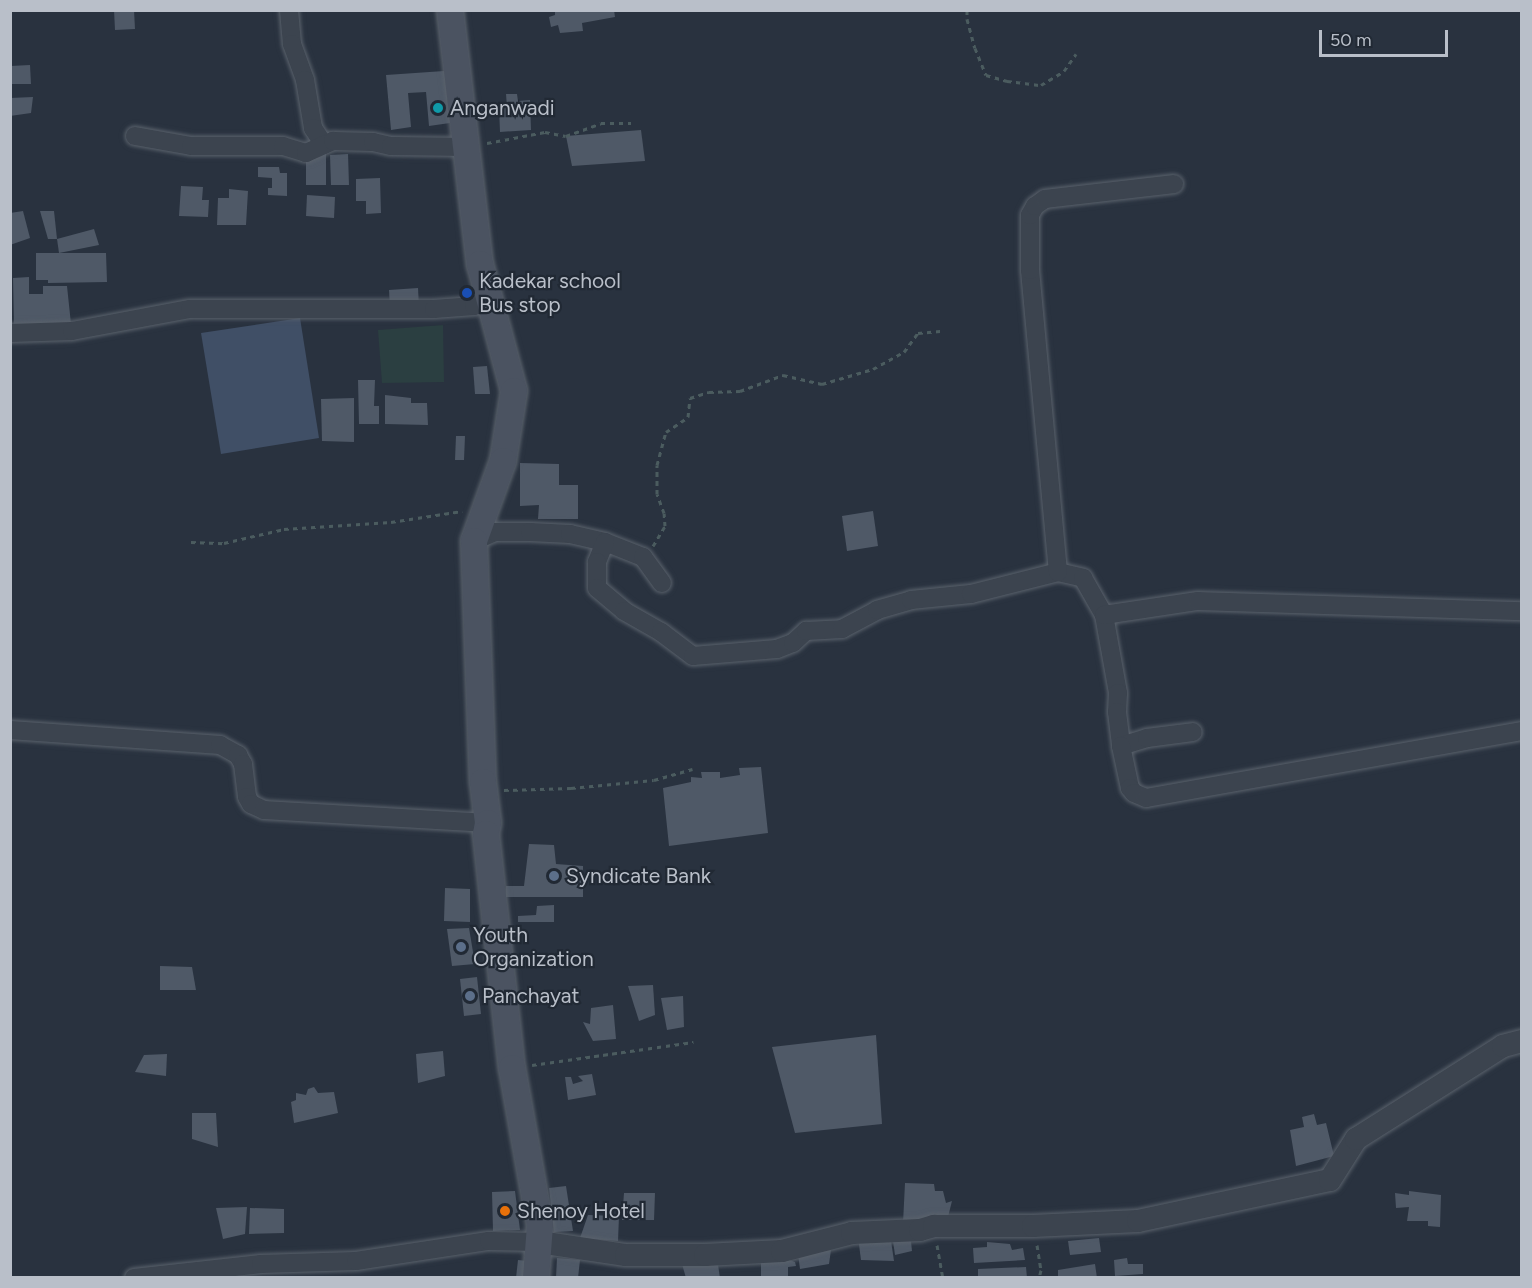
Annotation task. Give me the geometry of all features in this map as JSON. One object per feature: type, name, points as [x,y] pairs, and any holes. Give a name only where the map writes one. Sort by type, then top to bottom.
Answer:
[{"type":"main road","points":[[450,10],[468,147],[480,264],[514,391],[503,461],[474,541],[483,782],[488,823],[486,834],[512,1068],[540,1225],[536,1278]]},
{"type":"street","points":[[289,10],[292,44],[305,80],[313,128],[324,145]]},
{"type":"street","points":[[135,136],[191,146],[283,146],[306,153],[333,141],[391,146],[468,147]]},
{"type":"street","points":[[1058,572],[1030,270],[1030,215],[1035,206],[1045,199],[1174,184]]},
{"type":"street","points":[[10,333],[72,331],[190,309],[434,309],[474,306],[489,297]]},
{"type":"street","points":[[474,541],[495,532],[570,534],[605,542],[643,558],[662,583]]},
{"type":"street","points":[[605,542],[597,562],[597,588],[624,611],[661,632],[693,656],[777,650],[794,643],[806,632],[842,629],[877,610],[911,600],[971,594],[1058,572],[1083,578],[1104,615],[1118,693],[1117,712],[1121,746],[1131,788],[1134,793],[1146,798],[1521,731]]},
{"type":"street","points":[[1104,615],[1198,601],[1521,611]]},
{"type":"street","points":[[10,730],[220,745],[237,755],[243,764],[247,797],[251,804],[264,810],[488,823]]},
{"type":"street","points":[[1121,746],[1147,738],[1193,732]]},
{"type":"street","points":[[134,1278],[261,1263],[356,1261],[489,1241],[539,1242],[626,1255],[705,1255],[782,1251],[852,1233],[920,1230],[934,1226],[1034,1226],[1138,1221],[1330,1180],[1356,1139],[1503,1046],[1521,1041]]},
{"type":"path","points":[[967,10],[967,19],[975,48],[986,75],[1041,86],[1064,71],[1076,54]]},
{"type":"path","points":[[468,147],[545,132],[567,136],[601,123],[631,123]]},
{"type":"path","points":[[643,558],[665,526],[664,513],[657,494],[657,465],[666,432],[688,417],[690,398],[709,392],[740,391],[783,375],[822,384],[873,369],[904,352],[918,333],[943,331]]},
{"type":"path","points":[[191,542],[224,543],[284,529],[391,522],[469,510]]},
{"type":"path","points":[[483,782],[505,790],[571,788],[654,780],[692,769]]},
{"type":"path","points":[[512,1068],[693,1042]]},
{"type":"path","points":[[934,1226],[943,1278]]},
{"type":"path","points":[[1034,1226],[1041,1270],[1039,1278]]},
{"type":"green space","points":[[443,325],[444,382],[382,383],[378,330]]},
{"type":"water","points":[[300,318],[319,438],[221,454],[201,333]]},
{"type":"building","points":[[114,10],[134,10],[135,29],[115,30]]},
{"type":"building","points":[[555,10],[614,10],[615,17],[582,23],[583,31],[560,33],[558,25],[551,27],[549,17],[555,15]]},
{"type":"building","points":[[30,65],[31,84],[10,84],[10,66]]},
{"type":"building","name":"Anganwadi","points":[[444,71],[450,123],[429,126],[426,92],[408,93],[411,127],[391,130],[386,75]]},
{"type":"building","points":[[506,94],[517,94],[518,101],[530,100],[531,130],[500,132],[499,107],[507,107]]},
{"type":"building","points":[[33,97],[31,113],[10,116],[10,98]]},
{"type":"building","points":[[641,130],[645,161],[572,166],[566,136]]},
{"type":"building","points":[[306,153],[326,154],[326,185],[306,185]]},
{"type":"building","points":[[348,154],[349,185],[331,185],[330,155]]},
{"type":"building","points":[[258,167],[279,167],[280,173],[287,173],[287,196],[268,195],[268,188],[272,188],[272,178],[258,177]]},
{"type":"building","points":[[380,178],[381,213],[366,214],[366,201],[356,201],[356,179]]},
{"type":"building","points":[[181,186],[203,187],[202,200],[209,200],[208,217],[179,216]]},
{"type":"building","points":[[229,189],[248,191],[246,225],[217,225],[218,198],[229,198]]},
{"type":"building","points":[[307,195],[335,197],[334,218],[306,216]]},
{"type":"building","points":[[23,211],[30,238],[10,245],[10,213]]},
{"type":"building","points":[[40,211],[54,211],[57,239],[48,239]]},
{"type":"building","points":[[94,229],[99,245],[59,253],[57,239]]},
{"type":"building","points":[[36,253],[106,253],[107,282],[48,283],[48,280],[36,280]]},
{"type":"building","points":[[29,277],[29,294],[43,294],[43,286],[67,286],[71,324],[14,325],[13,278]]},
{"type":"building","points":[[418,288],[419,307],[390,308],[389,290]]},
{"type":"building","points":[[487,366],[490,394],[475,394],[473,367]]},
{"type":"building","points":[[358,380],[375,380],[374,406],[379,406],[379,424],[359,424]]},
{"type":"building","points":[[385,395],[411,398],[411,403],[427,403],[428,425],[385,424]]},
{"type":"building","points":[[354,398],[354,442],[322,441],[321,399]]},
{"type":"building","points":[[456,436],[465,436],[464,460],[455,460]]},
{"type":"building","points":[[520,463],[559,464],[559,485],[578,485],[578,519],[538,519],[539,505],[520,506]]},
{"type":"building","points":[[873,511],[878,546],[847,551],[842,516]]},
{"type":"building","points":[[761,767],[768,833],[669,846],[663,788],[691,782],[691,777],[702,778],[701,772],[720,772],[720,778],[740,775],[739,768]]},
{"type":"building","name":"Syndicate Bank","points":[[529,844],[554,845],[556,864],[583,866],[583,897],[506,897],[506,886],[524,886]]},
{"type":"building","points":[[445,888],[470,889],[470,922],[444,921]]},
{"type":"building","points":[[554,905],[554,922],[518,922],[518,916],[536,915],[537,906]]},
{"type":"building","name":"Youth Organization","points":[[469,928],[475,964],[452,966],[447,929]]},
{"type":"building","points":[[160,966],[192,967],[196,990],[160,990]]},
{"type":"building","name":"Panchayat","points":[[477,977],[481,1014],[464,1016],[460,979]]},
{"type":"building","points":[[653,985],[655,1015],[639,1021],[628,986]]},
{"type":"building","points":[[683,996],[684,1027],[667,1030],[661,998]]},
{"type":"building","points":[[613,1005],[616,1039],[593,1041],[583,1022],[590,1024],[591,1008]]},
{"type":"building","points":[[876,1035],[882,1124],[795,1133],[772,1047]]},
{"type":"building","points":[[443,1051],[445,1076],[418,1083],[416,1054]]},
{"type":"building","points":[[167,1054],[166,1076],[135,1072],[144,1055]]},
{"type":"building","points":[[592,1074],[596,1095],[568,1100],[565,1077],[571,1077],[573,1084],[583,1081],[578,1076]]},
{"type":"building","points":[[314,1087],[318,1093],[334,1092],[338,1113],[294,1123],[291,1102],[296,1100],[296,1093],[306,1095],[308,1089]]},
{"type":"building","points":[[192,1113],[216,1113],[218,1147],[192,1139]]},
{"type":"building","points":[[1314,1114],[1317,1125],[1326,1123],[1334,1156],[1296,1166],[1290,1130],[1304,1127],[1302,1117]]},
{"type":"building","points":[[905,1183],[934,1184],[935,1191],[943,1191],[946,1203],[952,1201],[948,1217],[903,1223]]},
{"type":"building","points":[[566,1186],[573,1231],[554,1232],[549,1188]]},
{"type":"building","name":"Shenoy Hotel","points":[[515,1191],[520,1230],[493,1231],[492,1192]]},
{"type":"building","points":[[1409,1191],[1441,1195],[1440,1227],[1428,1226],[1428,1221],[1407,1221],[1409,1207],[1396,1208],[1395,1193],[1409,1195]]},
{"type":"building","points":[[624,1193],[655,1193],[654,1220],[622,1220]]},
{"type":"building","points":[[247,1207],[245,1234],[223,1239],[216,1208]]},
{"type":"building","points":[[250,1208],[284,1209],[284,1233],[249,1234]]},
{"type":"building","points":[[588,1215],[619,1216],[618,1241],[580,1238]]},
{"type":"building","points":[[910,1232],[912,1251],[895,1255],[892,1234]]},
{"type":"building","points":[[890,1234],[894,1261],[861,1260],[858,1237]]},
{"type":"building","points":[[1099,1238],[1101,1252],[1070,1255],[1068,1241]]},
{"type":"building","points":[[987,1242],[1010,1244],[1012,1250],[1023,1248],[1025,1260],[974,1263],[973,1248],[987,1247]]},
{"type":"building","points":[[831,1250],[829,1264],[800,1269],[798,1254]]},
{"type":"building","points":[[557,1258],[580,1260],[578,1278],[556,1278]]},
{"type":"building","points":[[717,1258],[720,1278],[686,1278],[682,1264]]},
{"type":"building","points":[[784,1258],[795,1262],[796,1266],[788,1267],[788,1278],[761,1278],[761,1260]]},
{"type":"building","points":[[1127,1258],[1128,1264],[1143,1264],[1143,1274],[1115,1276],[1114,1260]]},
{"type":"building","points":[[518,1260],[537,1262],[536,1278],[516,1278]]},
{"type":"building","points":[[1095,1264],[1097,1278],[1058,1278],[1058,1270]]},
{"type":"building","points":[[1026,1267],[1027,1278],[978,1278],[978,1269]]},
{"type":"place","name":"Anganwadi","points":[[438,108]]},
{"type":"place","name":"Kadekar school Bus stop","points":[[467,293]]},
{"type":"place","name":"Syndicate Bank","points":[[554,876]]},
{"type":"place","name":"Youth Organization","points":[[461,947]]},
{"type":"place","name":"Panchayat","points":[[470,996]]},
{"type":"place","name":"Shenoy Hotel","points":[[505,1211]]}]
